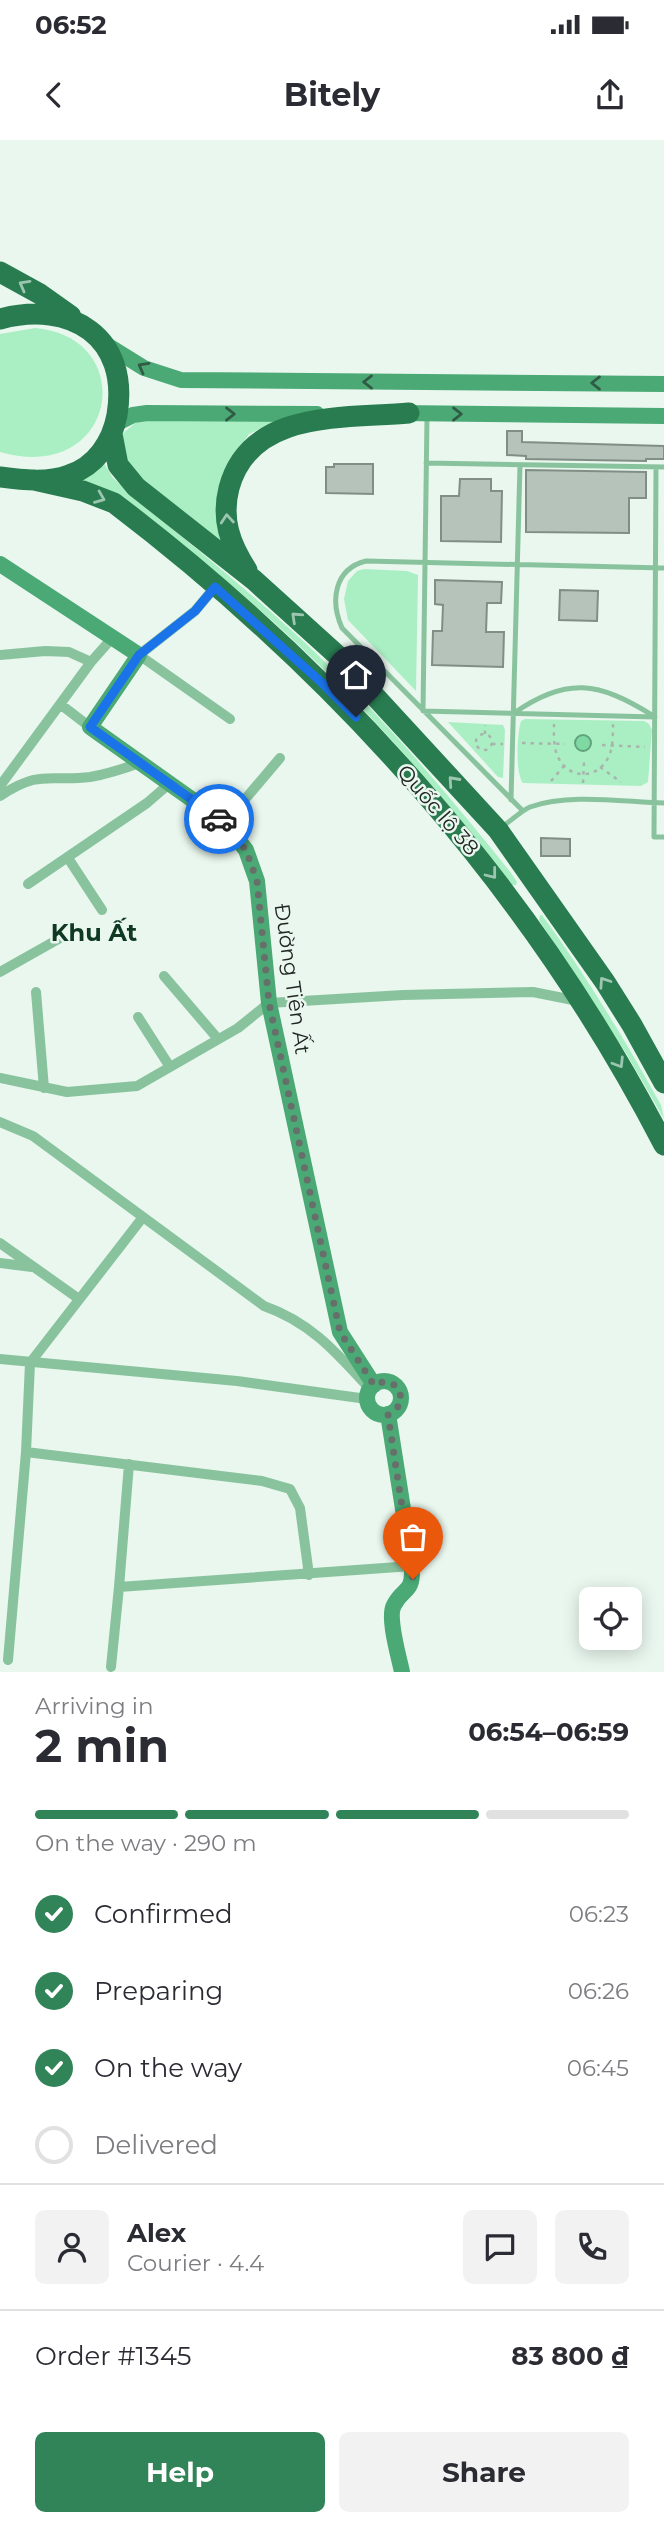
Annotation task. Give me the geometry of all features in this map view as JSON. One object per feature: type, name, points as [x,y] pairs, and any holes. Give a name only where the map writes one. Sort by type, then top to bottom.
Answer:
[{"type":"highway","points":[[0,272],[51,301],[94,335],[115,362],[120,380],[114,429],[98,455],[78,471],[58,478],[34,480],[0,477]]},
{"type":"highway","points":[[0,319],[20,315],[61,316],[94,335]]},
{"type":"highway","points":[[254,580],[234,550],[226,519],[226,499],[230,484],[246,453],[268,436],[300,423],[418,413]]},
{"type":"highway","name":"Quốc lộ 38","points":[[114,429],[118,465],[135,487],[254,580],[337,655],[498,830],[626,1016],[664,1083]]},
{"type":"highway","name":"Quốc lộ 38","points":[[34,480],[83,491],[114,503],[215,587],[313,674],[356,717],[441,811],[516,908],[580,1002],[638,1095],[664,1144]]},
{"type":"highway","points":[[516,908],[541,891]]},
{"type":"street","points":[[94,335],[144,368],[173,380],[664,384]]},
{"type":"street","points":[[510,383],[511,414]]},
{"type":"street","points":[[114,429],[133,415],[147,413],[664,416]]},
{"type":"street","points":[[0,564],[113,637],[230,719]]},
{"type":"street","points":[[60,704],[90,727],[139,655],[195,611],[215,587]]},
{"type":"street","points":[[0,786],[91,662],[113,637]]},
{"type":"street","points":[[0,655],[69,652],[91,662]]},
{"type":"street","name":"Đường Tiên Ất","points":[[90,727],[225,823],[246,850],[257,881],[269,1003],[340,1332],[370,1391]]},
{"type":"street","points":[[225,823],[280,758]]},
{"type":"street","points":[[0,796],[19,783],[42,777],[89,777],[139,763]]},
{"type":"street","points":[[28,884],[147,803],[169,784]]},
{"type":"street","points":[[68,858],[102,910]]},
{"type":"street","points":[[0,972],[62,937]]},
{"type":"street","points":[[164,976],[218,1039]]},
{"type":"street","points":[[36,992],[44,1088]]},
{"type":"street","points":[[0,1078],[67,1092],[137,1086],[238,1028],[269,1003],[403,995],[533,992],[580,1002]]},
{"type":"street","points":[[138,1017],[170,1067]]},
{"type":"street","points":[[0,1122],[33,1136],[264,1306],[286,1314],[327,1342],[370,1391],[375,1413],[388,1415],[400,1405],[401,1400],[399,1389],[384,1381],[370,1391],[0,1359]]},
{"type":"street","points":[[8,1660],[26,1452],[30,1363],[143,1217]]},
{"type":"street","points":[[0,1243],[79,1299]]},
{"type":"street","points":[[0,1263],[34,1267]]},
{"type":"street","points":[[388,1415],[413,1579],[408,1591],[395,1603],[391,1614],[402,1672]]},
{"type":"street","points":[[26,1452],[262,1481],[290,1489],[300,1508],[309,1575]]},
{"type":"street","points":[[111,1667],[128,1464]]},
{"type":"street","points":[[119,1587],[412,1566]]},
{"type":"lane","points":[[418,413],[426,463],[423,711]]},
{"type":"lane","points":[[426,463],[664,467]]},
{"type":"lane","points":[[511,800],[520,465]]},
{"type":"lane","points":[[656,467],[654,837],[664,837]]},
{"type":"lane","points":[[523,811],[342,628],[336,606],[340,580],[355,564],[366,561],[664,568]]},
{"type":"lane","points":[[513,713],[542,696],[581,687],[611,693],[655,717]]},
{"type":"lane","points":[[423,711],[655,717]]},
{"type":"lane","points":[[498,830],[534,806],[576,800],[664,803]]},
{"type":"path","points":[[554,721],[559,760],[573,774],[583,775],[594,773],[608,758],[613,724]]},
{"type":"path","points":[[485,725],[485,734]]},
{"type":"path","points":[[485,734],[492,744]]},
{"type":"path","points":[[485,734],[477,738],[477,750],[486,750],[492,744],[503,744]]},
{"type":"path","points":[[522,743],[565,744]]},
{"type":"path","points":[[602,745],[645,747]]},
{"type":"path","points":[[583,783],[584,762]]},
{"type":"path","points":[[551,781],[564,766]]},
{"type":"path","points":[[600,767],[621,782]]},
{"type":"shaded area","points":[[35,328],[69,337],[91,356],[101,380],[101,406],[90,430],[70,448],[39,457],[0,452],[0,334]]},
{"type":"shaded area","points":[[139,420],[276,421],[249,434],[229,464],[226,553],[148,488],[125,460],[122,434]]},
{"type":"shaded area","points":[[104,463],[113,478],[273,614],[350,687],[444,792],[511,873],[516,885],[512,885],[449,806],[383,730],[276,624],[214,572],[83,479]]},
{"type":"shaded area","points":[[357,571],[407,571],[418,575],[416,691],[348,620],[344,599],[348,581]]},
{"type":"shaded area","points":[[521,721],[644,721],[652,730],[648,782],[641,786],[523,783],[518,762],[518,735]]},
{"type":"shaded area","points":[[448,722],[503,725],[503,778],[498,777]]},
{"type":"shaded area","points":[[580,735],[586,735],[591,743],[589,749],[580,751],[575,746],[575,740]]},
{"type":"shaded area","points":[[540,915],[574,961],[619,1032],[661,1105],[664,1119],[626,1053],[539,920]]},
{"type":"building","points":[[507,431],[522,431],[522,442],[664,446],[664,459],[526,459],[526,456],[507,455]]},
{"type":"building","points":[[334,464],[373,464],[373,494],[326,493],[326,467],[334,467]]},
{"type":"building","points":[[526,470],[646,472],[646,498],[629,498],[629,533],[526,532]]},
{"type":"building","points":[[460,479],[491,479],[491,491],[502,491],[501,542],[441,541],[441,496],[459,496]]},
{"type":"building","points":[[435,580],[502,582],[501,603],[487,603],[486,632],[504,632],[503,667],[432,665],[433,631],[442,631],[443,605],[435,604]]},
{"type":"building","points":[[560,590],[598,591],[597,621],[559,620]]},
{"type":"building","points":[[541,838],[570,839],[570,856],[541,856]]},
{"type":"way so far","points":[[219,819],[246,850],[257,881],[269,1003],[340,1332],[374,1385],[390,1382],[401,1394],[400,1405],[388,1415],[413,1579]]},
{"type":"district","name":"Khu Ất","points":[[94,933]]},
{"type":"route","points":[[219,819],[90,727],[139,655],[195,611],[215,587],[356,717]]}]
